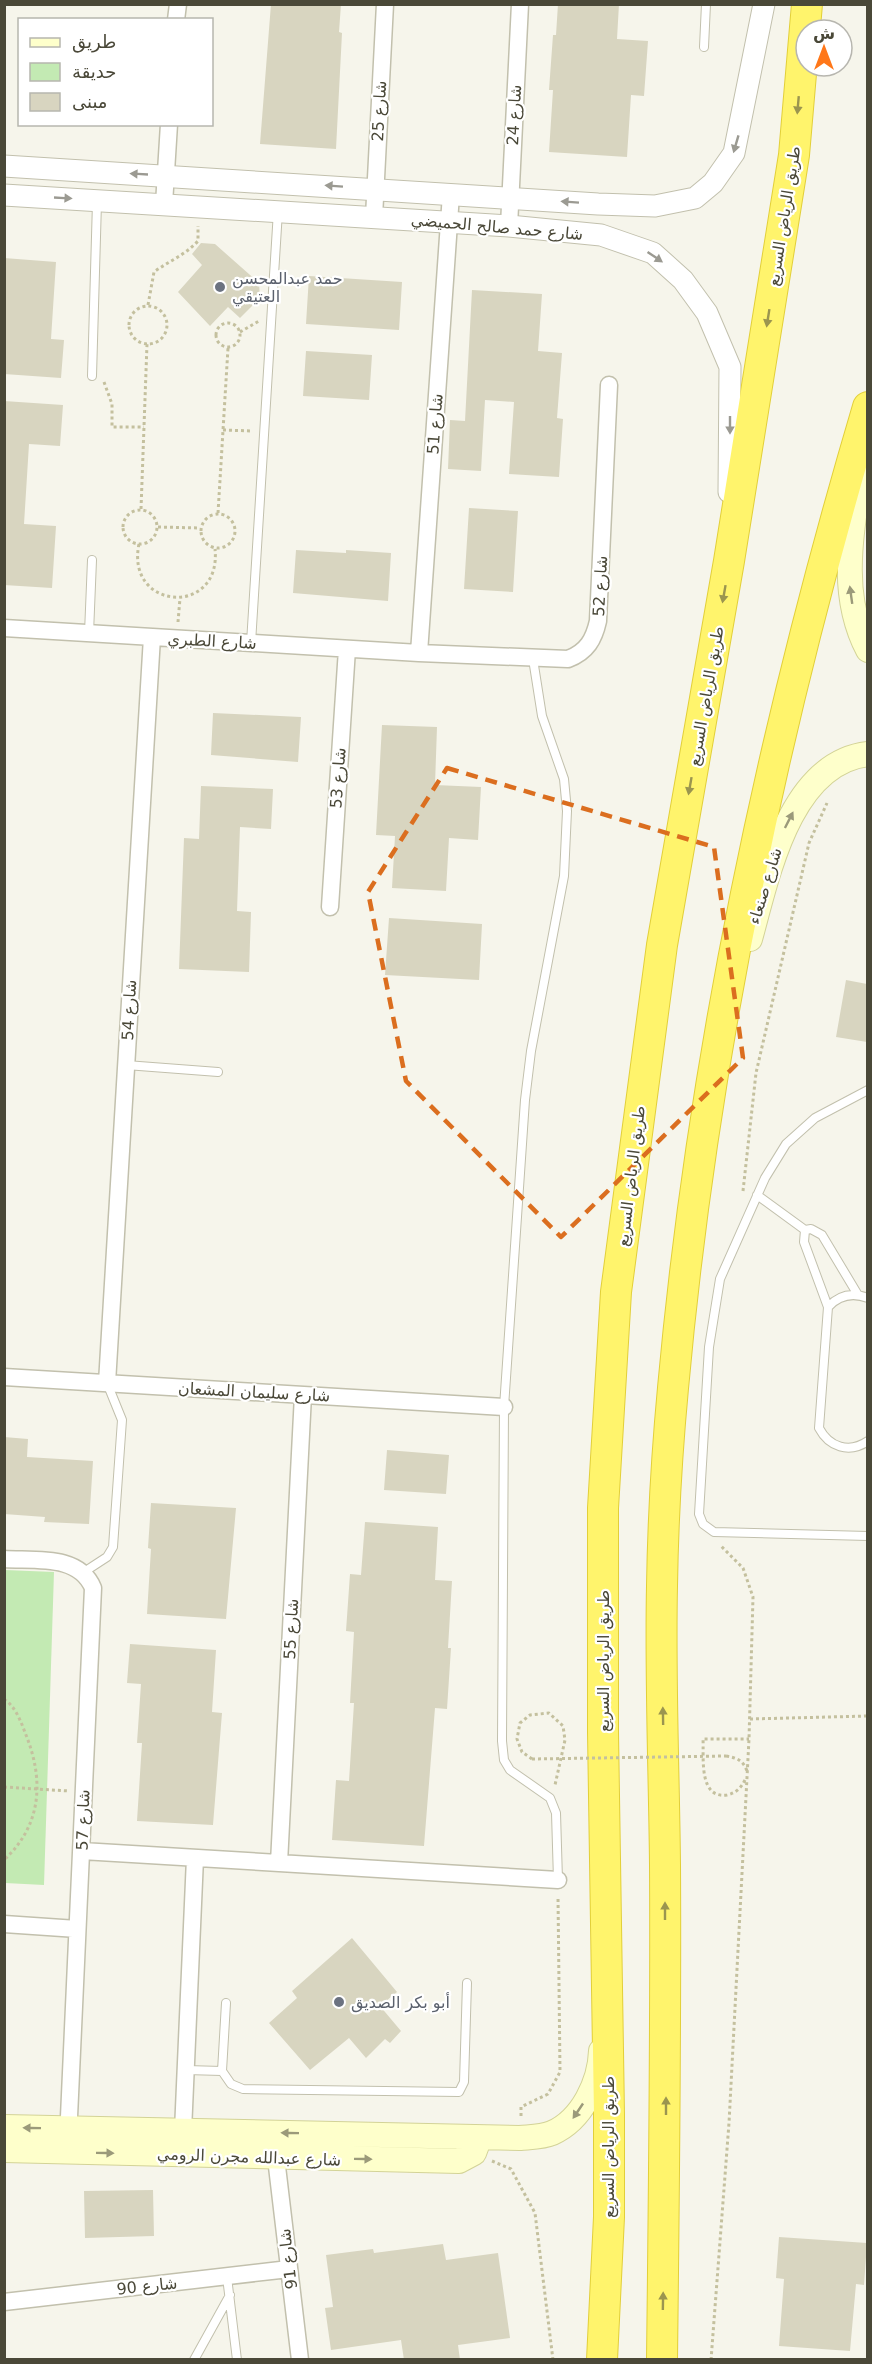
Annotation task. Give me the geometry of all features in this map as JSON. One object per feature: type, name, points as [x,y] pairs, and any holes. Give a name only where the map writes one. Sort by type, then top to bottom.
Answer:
[{"type":"highway","name":"طريق الرياض السريع","points":[[602,2360],[609,2217],[603,1508],[616,1292],[662,945],[729,561],[794,155],[807,4]]},
{"type":"highway","points":[[662,2360],[666,2113],[662,1584],[673,1391],[692,1207],[716,1057],[756,838],[827,543],[867,407]]},
{"type":"main road","points":[[867,425],[848,572],[854,610],[867,650]]},
{"type":"main road","name":"شارع صنعاء","points":[[716,1057],[775,850],[790,816],[809,790],[828,771],[855,756],[867,754]]},
{"type":"main road","name":"شارع عبدالله مجرن الرومي","points":[[4,2150],[68,2140],[183,2131],[474,2145],[551,2134],[573,2119],[589,2095],[601,2061],[606,1953]]},
{"type":"main road","name":"شارع عبدالله مجرن الرومي","points":[[4,2127],[68,2140],[276,2158],[459,2161],[474,2145]]},
{"type":"street","name":"شارع 25","points":[[374,217],[385,4]]},
{"type":"street","name":"شارع 24","points":[[509,226],[520,4]]},
{"type":"street","name":"شارع حمد صالح الحميضي","points":[[4,166],[598,204],[655,206],[694,198],[713,183],[734,153],[764,4]]},
{"type":"street","points":[[164,204],[169,126]]},
{"type":"street","name":"شارع حمد صالح الحميضي","points":[[4,195],[509,226],[601,235],[652,253],[683,280],[707,313],[730,367],[729,561]]},
{"type":"street","name":"شارع 51","points":[[419,653],[451,195]]},
{"type":"street","name":"شارع 52","points":[[419,653],[558,661],[579,655],[586,649],[596,632],[598,621],[609,385]]},
{"type":"street","name":"شارع الطبري","points":[[4,628],[419,653]]},
{"type":"street","name":"شارع 54","points":[[107,1383],[152,637]]},
{"type":"street","name":"شارع 53","points":[[330,907],[346,649]]},
{"type":"street","name":"شارع سليمان المشعان","points":[[4,1377],[504,1407]]},
{"type":"street","name":"شارع 55","points":[[279,1863],[303,1395]]},
{"type":"street","points":[[4,1559],[60,1562],[84,1572]]},
{"type":"street","name":"شارع 57","points":[[68,2140],[93,1588],[84,1572]]},
{"type":"street","points":[[82,1851],[558,1880]]},
{"type":"street","points":[[183,2131],[195,1858]]},
{"type":"street","points":[[4,1924],[77,1929]]},
{"type":"street","name":"شارع 91","points":[[276,2158],[300,2360]]},
{"type":"street","name":"شارع 90","points":[[4,2302],[289,2269]]},
{"type":"lane","points":[[704,47],[706,4]]},
{"type":"lane","points":[[92,376],[98,199]]},
{"type":"lane","points":[[252,643],[278,211]]},
{"type":"lane","points":[[89,633],[92,560]]},
{"type":"lane","points":[[533,659],[542,716],[564,780],[567,811],[564,876],[531,1051],[525,1100],[504,1407],[502,1741],[504,1760],[510,1770],[550,1798],[556,1813],[558,1880]]},
{"type":"lane","points":[[126,1065],[218,1071]]},
{"type":"lane","points":[[867,1090],[815,1118],[786,1144],[765,1178],[720,1279],[709,1347],[699,1514],[703,1524],[714,1532],[867,1536]]},
{"type":"lane","points":[[758,1195],[805,1230],[812,1229],[822,1235],[863,1296]]},
{"type":"lane","points":[[805,1230],[804,1242],[828,1307],[819,1428],[828,1441],[843,1448],[858,1446],[867,1441]]},
{"type":"lane","points":[[828,1307],[841,1297],[863,1296]]},
{"type":"lane","points":[[84,1572],[107,1557],[113,1547],[122,1420],[107,1383]]},
{"type":"lane","points":[[226,2003],[222,2071],[231,2084],[243,2089],[459,2092],[464,2082],[467,1983]]},
{"type":"lane","points":[[186,2070],[222,2071]]},
{"type":"lane","points":[[227,2277],[237,2360]]},
{"type":"lane","points":[[194,2360],[230,2295]]},
{"type":"path","points":[[148,305],[154,272],[170,260],[186,253],[198,241],[199,206]]},
{"type":"path","points":[[148,305],[159,309],[166,319],[166,331],[159,340],[147,344],[136,340],[129,330],[129,318],[136,309],[148,305]]},
{"type":"path","points":[[240,332],[271,315]]},
{"type":"path","points":[[228,323],[240,332],[240,339],[228,348],[216,339],[216,332],[228,323]]},
{"type":"path","points":[[141,509],[147,344]]},
{"type":"path","points":[[218,513],[228,348]]},
{"type":"path","points":[[92,376],[105,382],[112,404],[112,427],[144,427]]},
{"type":"path","points":[[223,430],[264,431]]},
{"type":"path","points":[[141,509],[156,518],[158,527],[155,536],[148,542],[139,544],[130,541],[124,535],[122,526],[125,517],[132,511],[141,509]]},
{"type":"path","points":[[218,513],[227,516],[234,523],[236,533],[232,542],[225,548],[215,549],[207,545],[201,537],[200,528],[210,515],[218,513]]},
{"type":"path","points":[[158,527],[200,528]]},
{"type":"path","points":[[139,544],[138,567],[149,586],[168,597],[180,598],[201,590],[209,581],[214,571],[215,549]]},
{"type":"path","points":[[177,639],[180,598]]},
{"type":"path","points":[[743,1192],[756,1073],[809,843],[828,800]]},
{"type":"path","points":[[711,2360],[729,2123],[750,1719],[753,1597],[743,1568],[722,1549],[714,1532]]},
{"type":"path","points":[[4,1700],[12,1705],[34,1756],[38,1789],[34,1817],[23,1837],[4,1860]]},
{"type":"path","points":[[559,1773],[565,1740],[563,1726],[549,1713],[530,1715],[520,1723],[517,1739],[522,1752],[532,1759],[726,1756],[737,1758],[744,1764],[747,1772],[745,1782],[740,1789],[728,1795],[714,1792],[704,1778],[703,1739],[749,1739]]},
{"type":"path","points":[[750,1719],[867,1716]]},
{"type":"path","points":[[4,1787],[85,1792]]},
{"type":"path","points":[[520,2138],[521,2107],[548,2094],[560,2072],[558,1880]]},
{"type":"path","points":[[474,2145],[511,2169],[535,2213],[553,2360]]},
{"type":"highlighted area","points":[[447,768],[714,847],[743,1058],[561,1237],[406,1081],[368,892]]},
{"type":"green space","points":[[5,1570],[54,1572],[44,1885],[5,1883]]},
{"type":"building","points":[[271,4],[341,4],[339,32],[342,33],[336,149],[260,144]]},
{"type":"building","points":[[558,4],[619,4],[617,39],[648,41],[644,96],[631,95],[627,157],[549,152],[553,90],[549,90]]},
{"type":"building","name":"حمد عبدالمحسن العتيقي","points":[[201,243],[215,244],[259,283],[260,298],[240,318],[228,307],[210,326],[178,292],[202,265],[192,254]]},
{"type":"building","points":[[4,258],[56,262],[51,339],[64,340],[61,378],[4,374]]},
{"type":"building","points":[[309,276],[402,282],[399,330],[306,324]]},
{"type":"building","points":[[472,290],[542,294],[538,351],[562,353],[557,418],[563,419],[559,477],[509,474],[514,402],[485,400],[481,471],[448,469],[450,420],[465,421]]},
{"type":"building","points":[[306,351],[372,355],[369,400],[303,396]]},
{"type":"building","points":[[4,401],[63,405],[60,446],[29,444],[24,524],[56,526],[52,588],[4,585]]},
{"type":"building","points":[[469,508],[518,511],[513,592],[464,589]]},
{"type":"building","points":[[296,550],[391,553],[388,601],[293,593]]},
{"type":"building","points":[[213,713],[301,717],[298,762],[211,755]]},
{"type":"building","points":[[382,725],[437,727],[435,785],[481,787],[478,840],[449,838],[446,891],[392,888],[395,836],[376,835]]},
{"type":"building","points":[[201,786],[273,789],[271,829],[240,827],[237,911],[251,912],[249,972],[179,969],[184,838],[199,839]]},
{"type":"building","points":[[389,918],[482,924],[479,980],[385,975]]},
{"type":"building","points":[[846,980],[867,984],[867,1042],[836,1037]]},
{"type":"building","points":[[4,1437],[28,1439],[27,1457],[93,1461],[89,1524],[44,1522],[45,1517],[4,1514]]},
{"type":"building","points":[[387,1450],[449,1455],[446,1494],[384,1490]]},
{"type":"building","points":[[151,1503],[236,1508],[226,1619],[147,1614]]},
{"type":"building","points":[[365,1522],[438,1527],[435,1580],[452,1581],[447,1709],[435,1708],[424,1846],[332,1840],[336,1780],[349,1781],[354,1703],[350,1703],[354,1632],[346,1631],[350,1574],[361,1575]]},
{"type":"building","points":[[130,1644],[216,1650],[212,1712],[222,1713],[213,1825],[137,1821],[142,1743],[137,1743],[141,1684],[127,1683]]},
{"type":"building","name":"أبو بكر الصديق","points":[[352,1938],[397,1992],[380,2006],[401,2031],[390,2043],[385,2039],[366,2058],[349,2038],[310,2070],[269,2023],[297,1998],[292,1991]]},
{"type":"building","points":[[153,2190],[154,2236],[85,2238],[84,2191]]},
{"type":"building","points":[[779,2237],[867,2243],[864,2285],[856,2284],[850,2351],[779,2346],[784,2279],[776,2278]]},
{"type":"building","points":[[443,2244],[446,2260],[498,2253],[510,2338],[458,2345],[460,2360],[404,2360],[401,2340],[331,2350],[325,2308],[333,2307],[326,2255],[373,2249],[374,2253]]},
{"type":"place","name":"حمد عبدالمحسن العتيقي","points":[[220,287]]},
{"type":"place","name":"أبو بكر الصديق","points":[[339,2002]]}]
